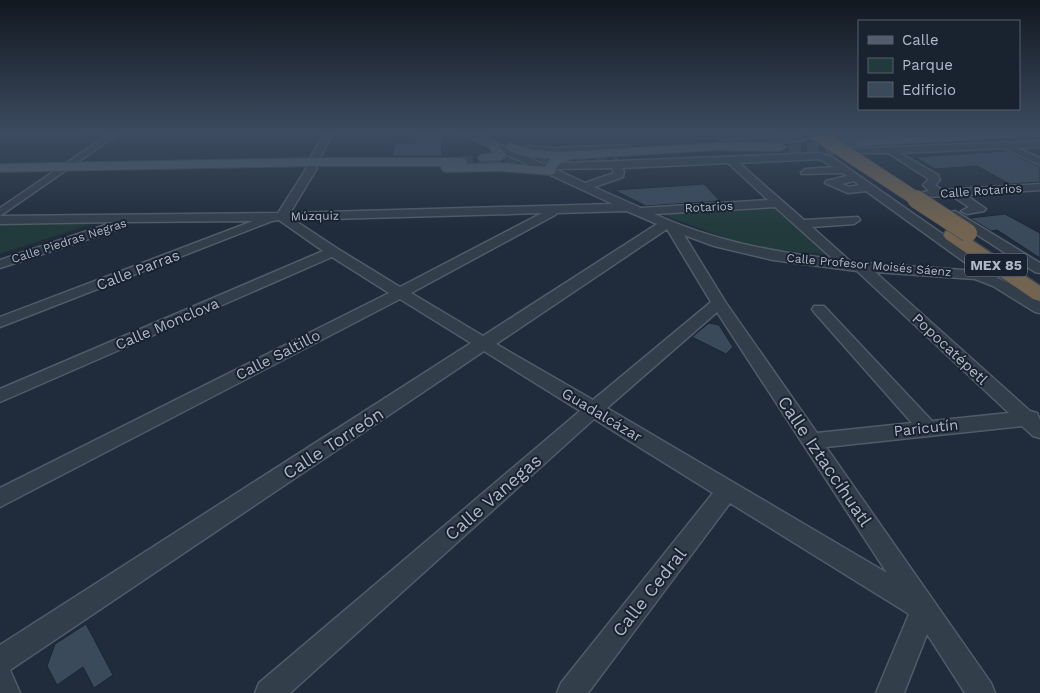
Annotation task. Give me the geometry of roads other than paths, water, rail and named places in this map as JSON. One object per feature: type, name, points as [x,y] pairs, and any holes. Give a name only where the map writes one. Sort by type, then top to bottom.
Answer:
[{"type":"highway","name":"MEX 85","points":[[847,164],[960,234],[1040,280]]},
{"type":"highway","name":"MEX 85","points":[[850,164],[960,234],[1032,296]]},
{"type":"main road","points":[[0,172],[63,169],[327,164]]},
{"type":"main road","points":[[349,167],[447,164]]},
{"type":"main road","points":[[312,165],[382,170],[465,164]]},
{"type":"main road","points":[[516,164],[550,169],[553,164]]},
{"type":"main road","points":[[576,164],[585,167]]},
{"type":"main road","points":[[0,168],[63,169]]},
{"type":"street","points":[[0,213],[70,164]]},
{"type":"street","points":[[536,164],[550,169],[597,164]]},
{"type":"street","points":[[586,187],[594,182],[619,175],[618,164]]},
{"type":"street","points":[[735,164],[802,224],[854,266]]},
{"type":"street","points":[[836,164],[1032,296],[1040,309]]},
{"type":"street","points":[[912,164],[934,177],[935,180],[928,185],[940,194]]},
{"type":"street","points":[[278,217],[312,165]]},
{"type":"street","points":[[806,172],[863,171],[874,168],[876,165],[1040,269]]},
{"type":"street","name":"Calle Profesor Moisés Sáenz","points":[[550,169],[670,226],[720,243],[773,256],[854,266],[977,275],[1032,296]]},
{"type":"street","points":[[855,178],[830,183],[848,190],[870,189],[872,186],[883,183],[900,184],[918,192]]},
{"type":"street","name":"Calle Rotarios","points":[[918,192],[940,194],[1040,187]]},
{"type":"street","points":[[1019,188],[1040,200]]},
{"type":"street","points":[[954,193],[980,209],[966,211]]},
{"type":"street","name":"Rotarios","points":[[635,209],[780,203]]},
{"type":"street","name":"Múzquiz","points":[[0,220],[278,217],[635,209]]},
{"type":"street","name":"Calle Saltillo","points":[[0,498],[400,293],[556,210]]},
{"type":"street","name":"Guadalcázar","points":[[278,217],[484,344],[924,609]]},
{"type":"street","name":"Calle Parras","points":[[0,322],[278,217]]},
{"type":"street","name":"Calle Piedras Negras","points":[[0,264],[138,218]]},
{"type":"street","points":[[802,224],[854,220]]},
{"type":"street","name":"Calle Iztaccíhuatl","points":[[670,226],[719,303],[981,693]]},
{"type":"street","name":"Calle Torreón","points":[[0,662],[484,344],[670,226]]},
{"type":"street","name":"Calle Monclova","points":[[0,396],[333,252]]},
{"type":"street","name":"Popocatépetl","points":[[854,266],[1033,417],[1040,432]]},
{"type":"street","name":"Calle Vanegas","points":[[269,693],[593,410],[719,303]]},
{"type":"street","points":[[819,309],[927,428]]},
{"type":"street","name":"Paricutín","points":[[812,441],[1033,417]]},
{"type":"street","name":"Calle Cedral","points":[[571,693],[727,491]]},
{"type":"street","points":[[890,693],[924,609]]},
{"type":"street","points":[[0,678],[6,693]]},
{"type":"tunnel","points":[[487,165],[504,164]]}]
